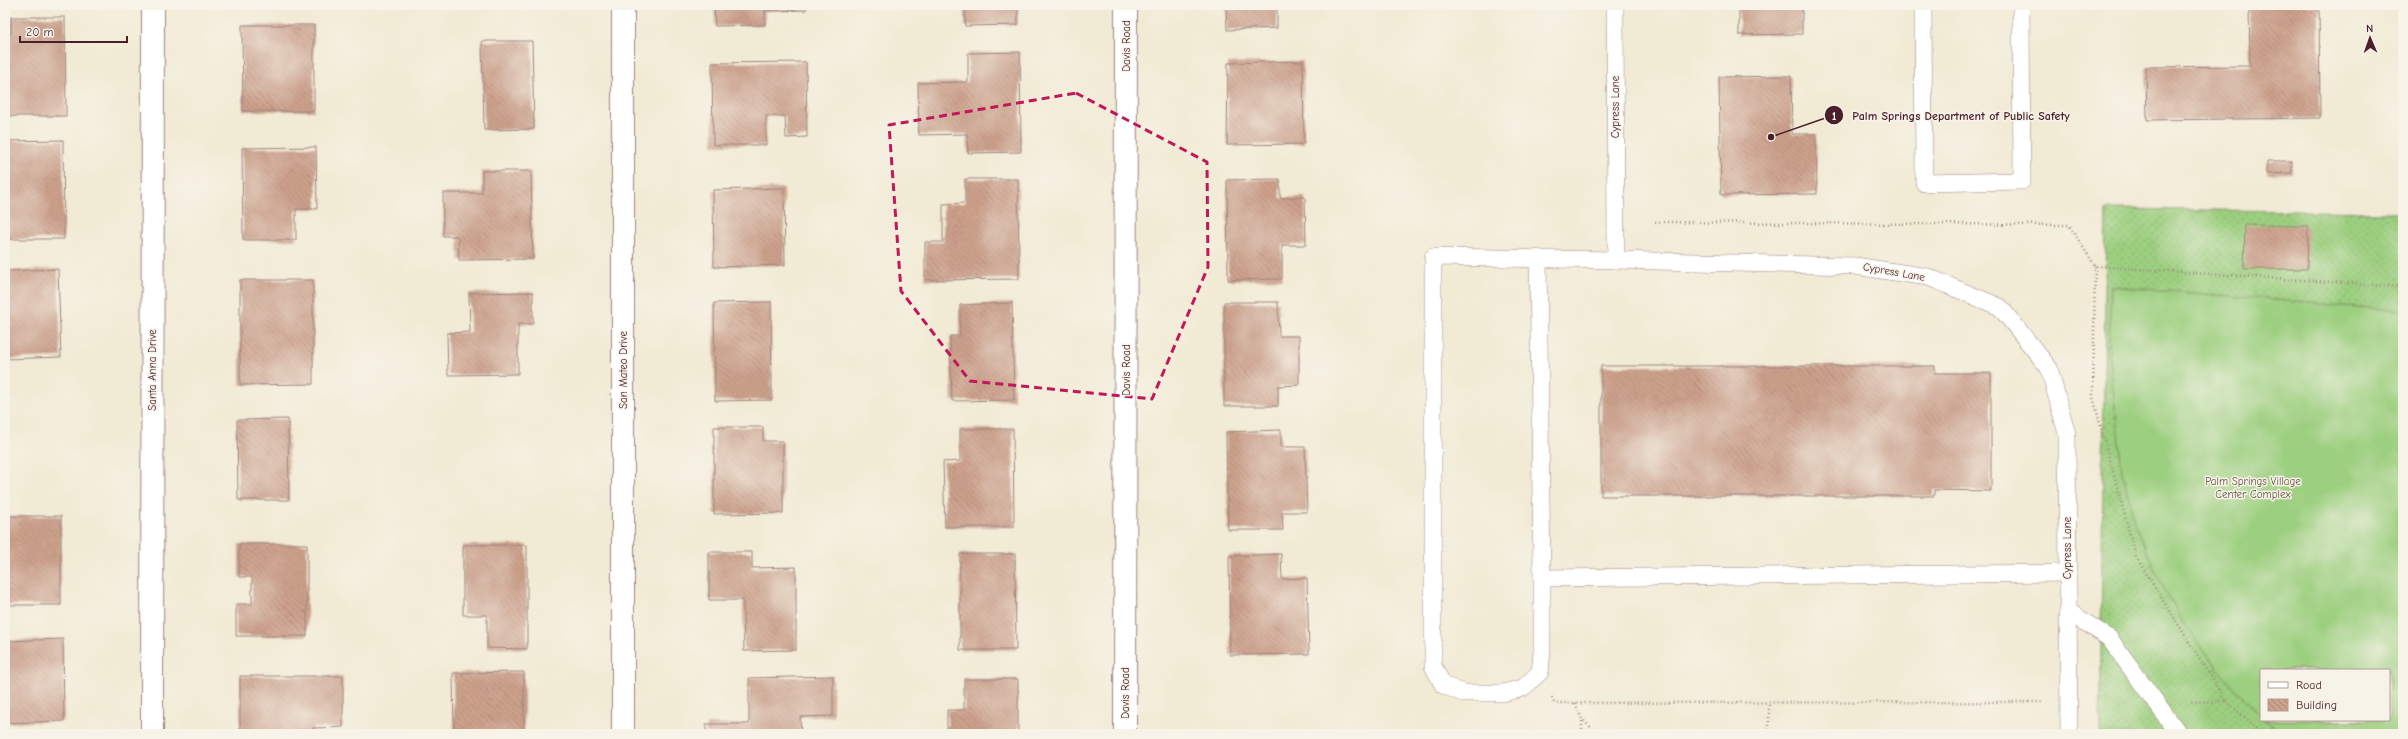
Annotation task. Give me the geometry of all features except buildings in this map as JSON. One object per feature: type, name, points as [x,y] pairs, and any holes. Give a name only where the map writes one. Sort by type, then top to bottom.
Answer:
[{"type":"street","name":"Santa Anna Drive","points":[[152,734],[153,5]]},
{"type":"street","name":"San Mateo Drive","points":[[623,5],[623,734]]},
{"type":"street","name":"Davis Road","points":[[1125,734],[1126,5]]},
{"type":"lane","name":"Cypress Lane","points":[[1615,5],[1616,260],[1855,266],[1928,277],[2000,307],[2049,368],[2067,434],[2070,734]]},
{"type":"lane","points":[[1924,5],[1924,183],[2022,181],[2021,5]]},
{"type":"lane","points":[[1538,258],[1542,578],[1542,652],[1540,672],[1523,688],[1503,693],[1463,693],[1443,685],[1433,666],[1434,257],[1538,258],[1616,260]]},
{"type":"lane","points":[[1542,578],[2068,573]]},
{"type":"lane","points":[[2068,611],[2108,638],[2179,734]]},
{"type":"path","points":[[1655,222],[2069,225],[2094,266],[2093,397],[2136,557],[2226,701],[2264,734]]},
{"type":"path","points":[[2094,266],[2403,287]]},
{"type":"path","points":[[1540,672],[1554,702],[2069,702]]},
{"type":"path","points":[[2156,702],[2226,701]]},
{"type":"path","points":[[1575,702],[1582,719],[1582,734]]},
{"type":"path","points":[[1769,702],[1769,734]]},
{"type":"path","points":[[1582,719],[1598,734]]},
{"type":"highlighted area","points":[[1076,93],[1207,162],[1208,267],[1152,399],[970,381],[901,291],[889,125]]},
{"type":"green space","name":"Palm Springs Village Center Complex","points":[[2106,209],[2403,212],[2403,734],[2100,734]]},
{"type":"green space","name":"Palm Springs Village Center Complex","points":[[2111,286],[2403,311],[2403,734],[2281,734],[2267,721],[2390,721],[2390,669],[2260,669],[2260,715],[2221,673],[2185,626],[2156,574],[2135,522],[2122,471],[2109,351]]},
{"type":"place","name":"Palm Springs Department of Public Safety","points":[[1771,137]]}]
